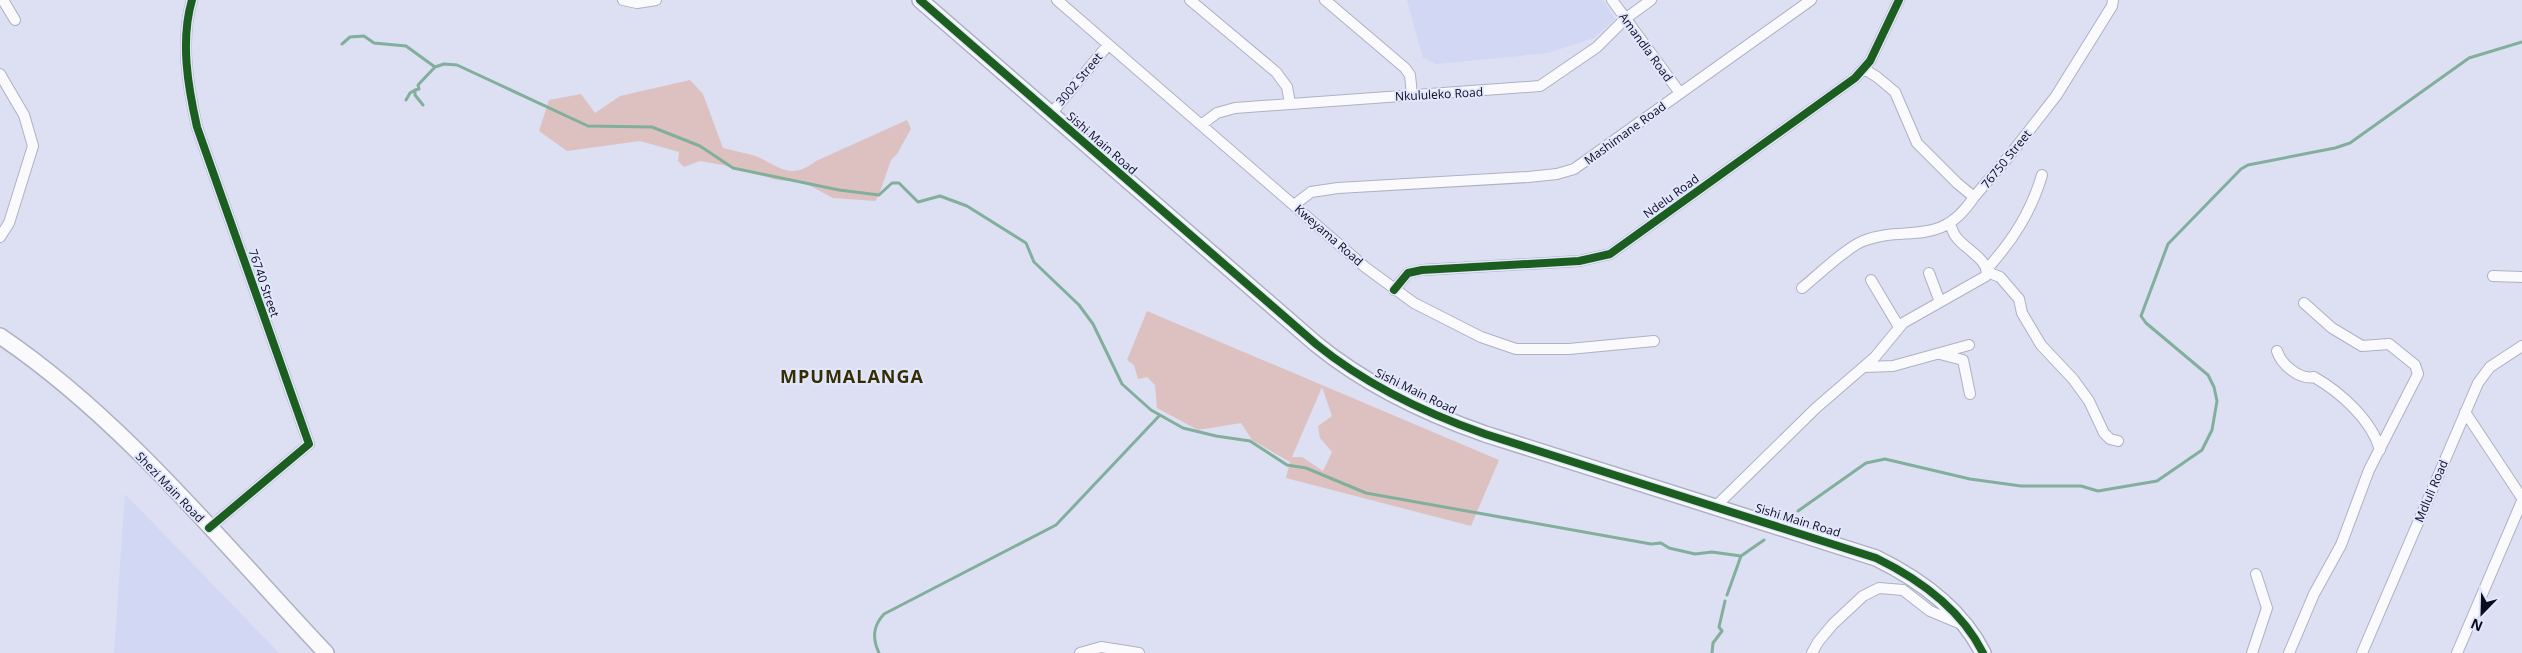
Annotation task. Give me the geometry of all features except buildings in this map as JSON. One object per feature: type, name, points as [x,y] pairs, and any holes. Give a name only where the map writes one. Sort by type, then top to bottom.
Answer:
[{"type":"street","points":[[3,0],[15,20]]},
{"type":"street","name":"76740 Street","points":[[192,0],[187,18],[187,73],[197,127],[309,444],[209,528]]},
{"type":"street","points":[[624,0],[637,3],[656,0]]},
{"type":"street","name":"Sishi Main Road","points":[[920,0],[1316,344],[1358,375],[1457,424],[1485,434],[1845,547],[1885,562],[1925,586],[1965,626],[1984,653]]},
{"type":"street","name":"Kweyama Road","points":[[1057,0],[1365,267],[1414,303],[1481,336],[1516,349],[1569,349],[1654,341]]},
{"type":"street","points":[[1190,0],[1276,72],[1287,86],[1290,104]]},
{"type":"street","points":[[1325,0],[1405,68],[1410,75],[1412,95]]},
{"type":"street","name":"Amandla Road","points":[[1612,0],[1680,93]]},
{"type":"street","name":"Nkululeko Road","points":[[1201,125],[1210,117],[1226,110],[1540,86],[1597,47],[1625,18],[1651,0]]},
{"type":"street","name":"Mashimane Road","points":[[1294,205],[1311,192],[1338,188],[1528,177],[1574,169],[1811,0]]},
{"type":"street","name":"Ndelu Road","points":[[1394,290],[1408,273],[1422,270],[1579,261],[1610,254],[1864,69],[1876,51],[1899,0]]},
{"type":"street","name":"76750 Street","points":[[1864,69],[1877,77],[1894,92],[1917,143],[1957,183],[1974,197],[2010,155],[2068,78],[2112,6],[2113,0]]},
{"type":"street","name":"3002 Street","points":[[1051,114],[1108,45]]},
{"type":"street","points":[[0,74],[24,115],[33,146],[9,223],[0,237]]},
{"type":"street","points":[[1716,506],[1816,408],[1864,367],[1899,327],[1922,311],[1978,282],[2009,245],[2021,227],[2036,196],[2042,175]]},
{"type":"street","points":[[1802,288],[1860,242],[1881,235],[1922,233],[1950,223],[1966,210],[1974,197]]},
{"type":"street","points":[[1950,223],[1955,236],[1982,261],[1987,270],[2000,277],[2019,300],[2022,313],[2041,345],[2073,379],[2089,401],[2104,434],[2110,440],[2118,441]]},
{"type":"street","points":[[1928,273],[1940,302]]},
{"type":"street","points":[[2493,276],[2522,277]]},
{"type":"street","points":[[1871,280],[1899,327]]},
{"type":"street","points":[[2289,653],[2314,594],[2342,545],[2354,507],[2380,450],[2413,386],[2418,369],[2388,344],[2362,346],[2332,328],[2304,303]]},
{"type":"street","name":"Shezi Main Road","points":[[0,336],[32,357],[92,408],[209,528],[326,653]]},
{"type":"street","points":[[1864,367],[1893,366],[1969,346]]},
{"type":"street","name":"Mdluli Road","points":[[2362,653],[2483,374],[2499,360],[2522,346]]},
{"type":"street","points":[[2276,351],[2280,360],[2291,369],[2308,378],[2314,377],[2332,387],[2359,415],[2378,441],[2380,450]]},
{"type":"street","points":[[1939,354],[1963,360],[1970,394]]},
{"type":"street","points":[[2457,653],[2522,500],[2465,412]]},
{"type":"street","points":[[2252,653],[2267,608],[2256,574]]},
{"type":"street","points":[[1812,653],[1818,642],[1833,624],[1863,596],[1879,588],[1903,590],[1930,611],[1965,626]]},
{"type":"street","points":[[1080,653],[1101,648],[1139,653]]},
{"type":"shaded area","points":[[1407,0],[1603,0],[1615,19],[1594,38],[1548,53],[1436,64],[1423,58]]},
{"type":"shaded area","points":[[690,80],[703,94],[723,148],[758,157],[786,170],[800,170],[907,120],[911,129],[897,154],[891,160],[879,195],[875,201],[833,198],[803,182],[777,180],[723,165],[700,161],[684,167],[678,161],[679,152],[640,141],[567,151],[539,131],[549,100],[581,94],[595,113],[620,96]]},
{"type":"shaded area","points":[[1147,311],[1499,460],[1471,526],[1286,478],[1290,462],[1252,440],[1241,423],[1198,430],[1157,408],[1155,385],[1147,377],[1138,379],[1134,365],[1127,360]],"holes":[[[1322,387],[1332,416],[1318,426],[1320,438],[1332,452],[1323,471],[1302,457],[1292,457]]]},
{"type":"shaded area","points":[[125,494],[279,653],[114,653]]},
{"type":"waterway","points":[[342,44],[350,37],[364,36],[374,43],[406,46],[435,67],[444,64],[457,65],[588,126],[652,127],[700,146],[733,168],[839,190],[879,195],[892,183],[899,183],[918,202],[940,196],[967,206],[1026,243],[1034,262],[1079,305],[1093,324],[1122,384],[1151,410],[1183,428],[1216,436],[1250,441],[1287,465],[1306,468],[1366,493],[1651,544],[1661,543],[1669,548],[1695,554],[1712,552],[1741,556]]},
{"type":"waterway","points":[[1798,511],[1866,463],[1885,459],[1970,479],[2021,486],[2081,486],[2098,491],[2157,481],[2202,450],[2212,430],[2217,401],[2214,387],[2208,375],[2146,323],[2141,316],[2168,244],[2241,169],[2248,165],[2335,148],[2350,143],[2469,58],[2522,42]]},
{"type":"waterway","points":[[423,105],[415,95],[415,90],[419,89],[418,85],[435,67]]},
{"type":"waterway","points":[[406,100],[410,93],[415,90]]},
{"type":"waterway","points":[[879,653],[875,642],[875,632],[884,614],[1056,525],[1160,415]]},
{"type":"waterway","points":[[1727,595],[1741,556],[1764,540]]},
{"type":"waterway","points":[[1712,653],[1713,643],[1722,631],[1719,627],[1725,601]]},
{"type":"cycle path","points":[[192,0],[188,16],[186,48],[188,80],[197,127],[309,444],[209,528]]},
{"type":"cycle path","points":[[920,0],[1316,344],[1375,385],[1440,417],[1485,434],[1876,558],[1923,586],[1951,609],[1974,637],[1983,653]]},
{"type":"cycle path","points":[[1394,290],[1408,273],[1422,270],[1579,261],[1610,254],[1855,78],[1870,61],[1899,0]]},
{"type":"district","name":"MPUMALANGA","points":[[852,376]]}]
